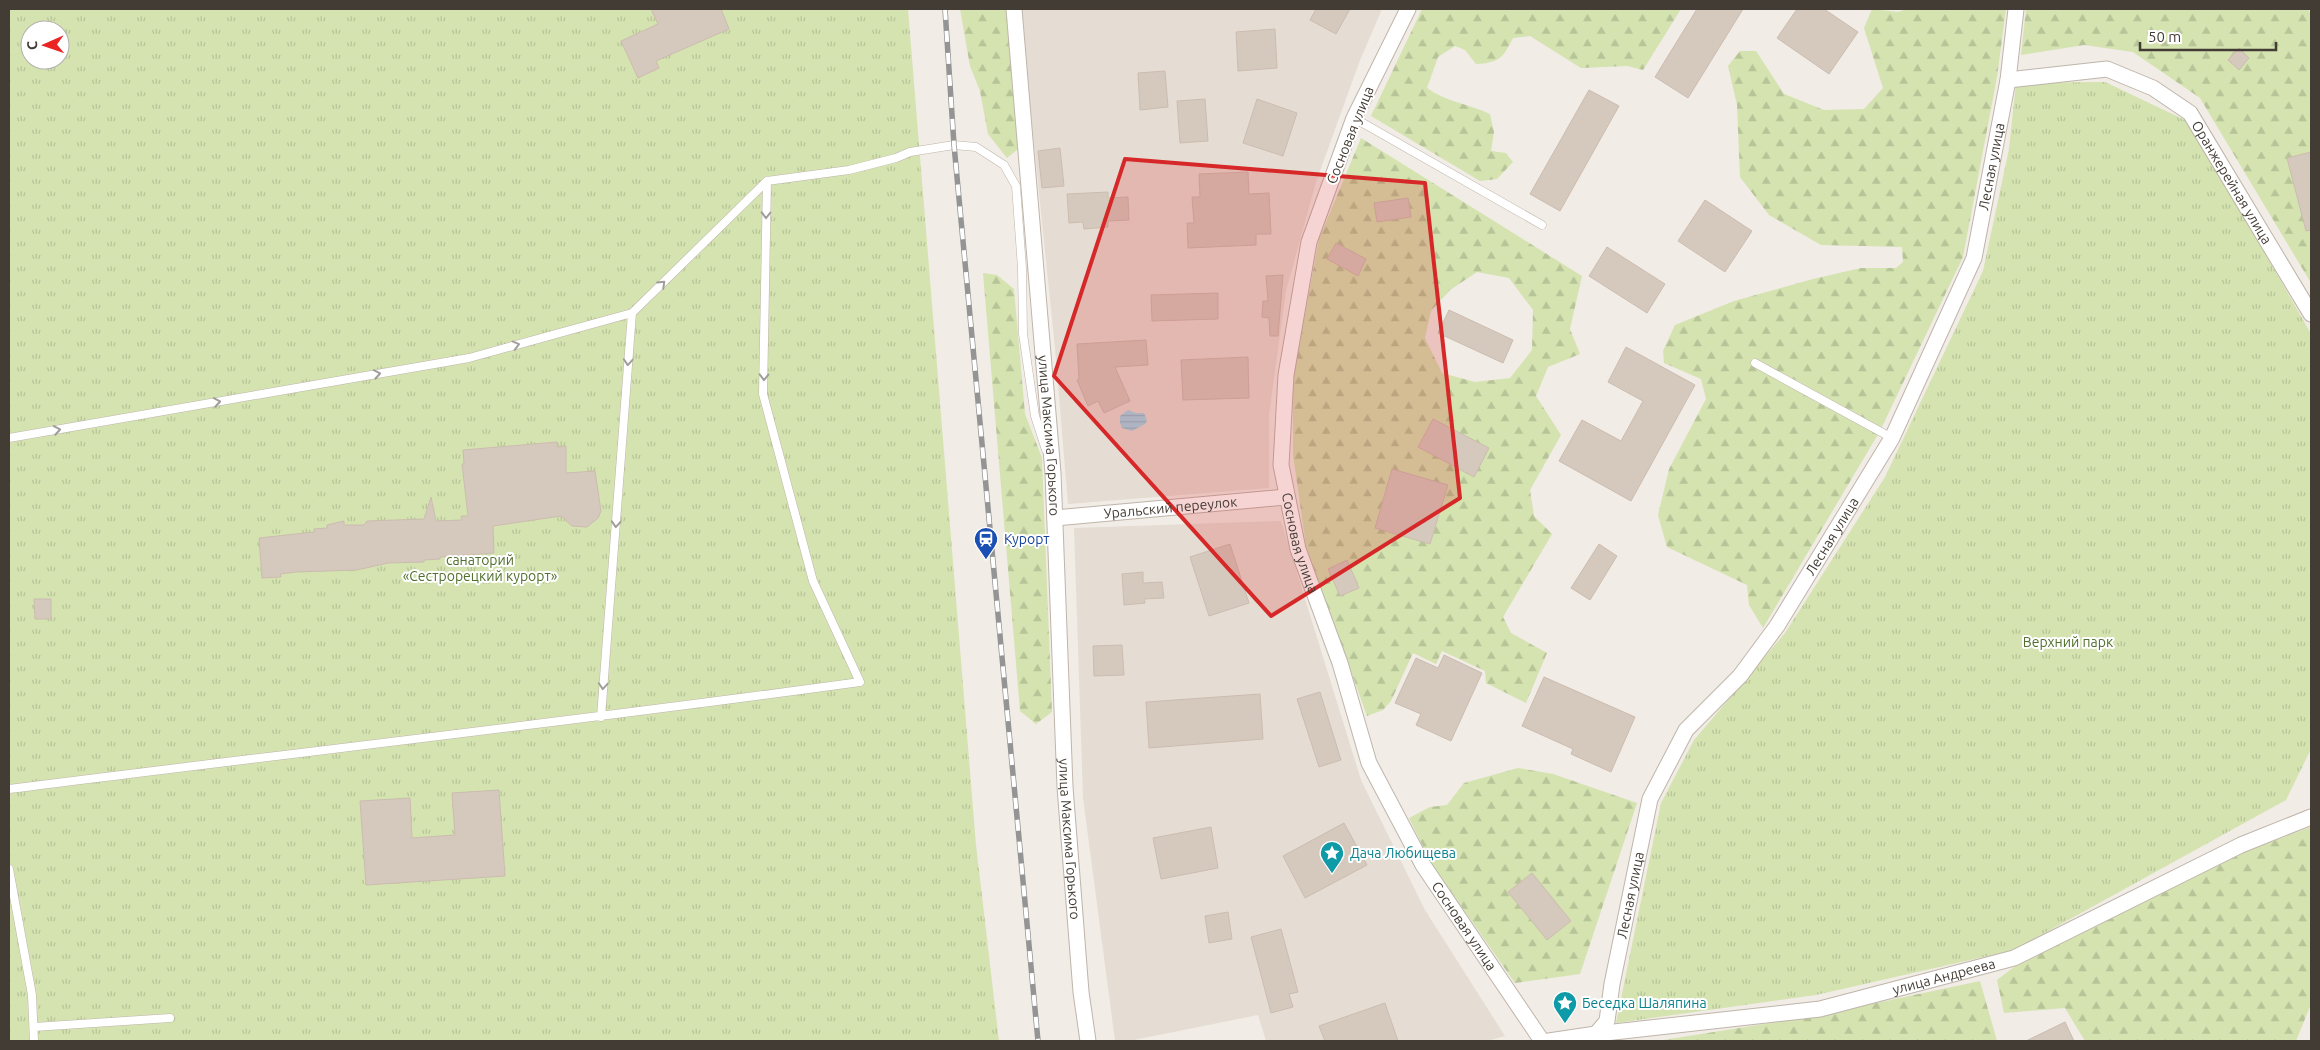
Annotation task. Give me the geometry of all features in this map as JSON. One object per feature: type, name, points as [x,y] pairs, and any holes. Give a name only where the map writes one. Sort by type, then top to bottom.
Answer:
[{"type":"street","name":"улица Максима Горького","points":[[1014,9],[1053,473],[1065,787],[1081,992],[1088,1041]]},
{"type":"street","name":"Сосновая улица","points":[[1408,9],[1354,118],[1308,252],[1286,375],[1281,465],[1298,549],[1340,663],[1369,763],[1423,864],[1542,1041]]},
{"type":"street","name":"Лесная улица","points":[[1596,1037],[1607,1021],[1612,984],[1650,799],[1686,730],[1740,676],[1776,626],[1892,438],[1974,258],[2008,80],[2016,9]]},
{"type":"street","name":"Оранжерейная улица","points":[[2008,80],[2107,69],[2153,88],[2190,113],[2311,314]]},
{"type":"street","name":"Уральский переулок","points":[[1055,518],[1286,497]]},
{"type":"street","name":"улица Андреева","points":[[1549,1041],[1596,1037],[1820,1009],[2014,958],[2242,845],[2311,817]]},
{"type":"lane","points":[[1354,118],[1542,225]]},
{"type":"lane","points":[[9,438],[469,358],[632,313],[767,181],[849,170],[896,158],[910,152],[954,145],[976,147],[1004,165],[1016,186],[1022,268],[1023,334],[1035,416],[1053,473]]},
{"type":"lane","points":[[9,789],[369,743],[601,717],[860,682],[813,581],[763,394],[767,181]]},
{"type":"lane","points":[[601,717],[632,313]]},
{"type":"lane","points":[[1756,363],[1892,438]]},
{"type":"lane","points":[[9,868],[32,995],[34,1041]]},
{"type":"lane","points":[[34,1026],[170,1018]]},
{"type":"highlighted area","points":[[1125,159],[1425,183],[1460,498],[1271,616],[1054,376]]},
{"type":"shaded area","points":[[1020,9],[1382,9],[1359,63],[1316,182],[1286,291],[1269,415],[1269,488],[1068,504],[1055,348]]},
{"type":"shaded area","points":[[1281,521],[1361,780],[1425,910],[1505,1036],[1487,1041],[1266,1041],[1258,1015],[1129,1041],[1115,1041],[1083,798],[1074,528]]},
{"type":"green space","name":"санаторий «Сестрорецкий курорт»","points":[[9,9],[908,9],[976,845],[999,1041],[9,1041]]},
{"type":"green space","points":[[960,9],[1007,9],[1018,149],[1007,158],[988,134],[980,91],[970,66]]},
{"type":"green space","points":[[1422,9],[1681,9],[1643,70],[1627,66],[1581,68],[1530,36],[1513,38],[1503,55],[1495,61],[1476,64],[1465,50],[1455,46],[1438,57],[1427,88],[1442,97],[1490,114],[1494,132],[1491,151],[1506,153],[1513,162],[1497,179],[1480,181],[1371,116]]},
{"type":"green space","points":[[1872,9],[1898,12],[1907,9],[2006,9],[1997,77],[1963,257],[1880,431],[1763,628],[1749,605],[1747,585],[1667,547],[1658,515],[1669,469],[1706,399],[1701,379],[1664,363],[1663,351],[1675,325],[1734,301],[1861,268],[1896,268],[1903,262],[1902,247],[1821,245],[1769,215],[1740,177],[1737,105],[1728,66],[1740,51],[1756,51],[1784,94],[1824,110],[1864,109],[1883,88],[1864,28]]},
{"type":"green space","points":[[2026,9],[2308,9],[2311,15],[2311,283],[2200,98],[2133,52],[2084,45],[2021,55]]},
{"type":"green space","name":"Верхний парк","points":[[2105,82],[2187,121],[2231,193],[2311,334],[2311,749],[2286,800],[2014,950],[1816,995],[1616,1023],[1661,803],[1694,740],[1785,633],[1885,477],[1983,271],[2009,149],[2016,83]]},
{"type":"green space","points":[[1361,138],[1582,276],[1570,329],[1580,354],[1548,367],[1536,396],[1561,435],[1530,490],[1534,516],[1552,534],[1503,617],[1511,633],[1547,653],[1526,703],[1486,683],[1485,671],[1442,651],[1436,664],[1413,653],[1391,701],[1383,710],[1367,716],[1306,546],[1293,455],[1293,378],[1319,239]],"holes":[[[1477,272],[1509,278],[1533,310],[1532,350],[1510,378],[1475,382],[1442,373],[1425,338],[1431,311],[1450,290]]]},
{"type":"green space","points":[[983,273],[997,275],[1014,289],[1025,414],[1042,458],[1052,712],[1036,724],[1020,711]]},
{"type":"green space","points":[[1518,768],[1553,774],[1637,803],[1580,974],[1515,983],[1431,863],[1409,818],[1430,807],[1447,805],[1464,783]]},
{"type":"green space","points":[[2311,827],[2311,1004],[2296,1041],[2085,1041],[2065,1008],[2004,1013],[1997,980],[2018,964],[2244,852]]},
{"type":"green space","points":[[1980,981],[1997,1041],[1657,1041],[1820,1015]]},
{"type":"water","points":[[1128,410],[1144,413],[1147,421],[1145,424],[1132,431],[1122,428],[1120,416]]},
{"type":"building","points":[[651,9],[721,9],[729,29],[656,61],[659,68],[638,78],[621,41],[658,24]]},
{"type":"building","points":[[1316,9],[1350,9],[1336,34],[1310,20]]},
{"type":"building","points":[[1697,9],[1743,9],[1688,98],[1655,77]]},
{"type":"building","points":[[1797,9],[1824,9],[1858,32],[1829,74],[1777,38]]},
{"type":"building","points":[[1275,29],[1277,68],[1238,71],[1236,32]]},
{"type":"building","points":[[2239,48],[2249,58],[2239,70],[2228,60]]},
{"type":"building","points":[[1165,71],[1168,107],[1140,110],[1138,73]]},
{"type":"building","points":[[1589,90],[1619,106],[1560,211],[1530,194]]},
{"type":"building","points":[[1205,99],[1208,141],[1180,143],[1177,101]]},
{"type":"building","points":[[1257,99],[1297,113],[1283,156],[1243,143]]},
{"type":"building","points":[[1060,148],[1064,186],[1042,188],[1038,151]]},
{"type":"building","points":[[2311,152],[2311,230],[2306,231],[2287,158]]},
{"type":"building","points":[[1248,172],[1249,194],[1269,193],[1271,234],[1256,234],[1256,245],[1188,248],[1187,223],[1194,223],[1192,197],[1200,197],[1199,174]]},
{"type":"building","points":[[1108,192],[1108,198],[1128,197],[1129,220],[1108,221],[1108,227],[1084,229],[1083,222],[1069,223],[1067,194]]},
{"type":"building","points":[[1408,198],[1411,217],[1377,222],[1374,203]]},
{"type":"building","points":[[1705,200],[1752,231],[1725,272],[1678,241]]},
{"type":"building","points":[[1336,243],[1366,259],[1358,276],[1327,259]]},
{"type":"building","points":[[1607,247],[1665,284],[1647,313],[1589,276]]},
{"type":"building","points":[[1283,275],[1278,336],[1270,336],[1269,318],[1262,317],[1263,301],[1268,301],[1266,276]]},
{"type":"building","points":[[1218,293],[1218,319],[1152,321],[1151,295]]},
{"type":"building","points":[[1449,310],[1513,340],[1503,363],[1438,333]]},
{"type":"building","points":[[1146,340],[1148,365],[1115,367],[1130,401],[1104,413],[1098,401],[1088,406],[1077,380],[1079,379],[1077,344]]},
{"type":"building","points":[[1626,347],[1695,385],[1631,501],[1559,461],[1582,420],[1621,441],[1643,401],[1608,382]]},
{"type":"building","points":[[1248,357],[1249,398],[1183,400],[1181,360]]},
{"type":"building","points":[[1433,419],[1489,448],[1474,477],[1418,447]]},
{"type":"building","points":[[557,442],[557,447],[566,446],[566,473],[595,471],[601,511],[598,518],[587,527],[572,526],[561,516],[493,526],[494,553],[440,557],[440,559],[424,560],[424,562],[388,563],[357,570],[296,572],[280,574],[281,577],[262,578],[259,538],[314,532],[314,529],[327,528],[327,525],[344,521],[344,525],[364,525],[367,521],[424,519],[431,497],[436,521],[462,520],[461,516],[468,516],[462,464],[464,464],[463,450]]},
{"type":"building","points":[[1392,469],[1448,485],[1430,544],[1375,528]]},
{"type":"building","points":[[1230,544],[1249,603],[1209,616],[1190,557]]},
{"type":"building","points":[[1599,544],[1617,556],[1590,600],[1571,588]]},
{"type":"building","points":[[1347,560],[1359,588],[1340,596],[1328,569]]},
{"type":"building","points":[[1143,572],[1143,583],[1162,582],[1164,598],[1144,599],[1145,603],[1124,605],[1122,574]]},
{"type":"building","points":[[34,599],[51,599],[51,619],[35,619]]},
{"type":"building","points":[[1122,645],[1124,675],[1094,676],[1093,646]]},
{"type":"building","points":[[1444,655],[1482,673],[1451,741],[1416,725],[1421,714],[1395,703],[1416,658],[1438,668]]},
{"type":"building","points":[[1544,677],[1635,717],[1611,772],[1571,754],[1573,749],[1522,726]]},
{"type":"building","points":[[1320,692],[1341,760],[1319,767],[1297,699]]},
{"type":"building","points":[[1260,694],[1263,739],[1149,748],[1146,702]]},
{"type":"building","points":[[499,790],[505,876],[366,885],[360,801],[410,798],[412,838],[455,835],[452,793]]},
{"type":"building","points":[[1344,823],[1367,865],[1305,898],[1283,856]]},
{"type":"building","points":[[1211,827],[1218,868],[1161,879],[1153,838]]},
{"type":"building","points":[[1532,873],[1571,921],[1547,940],[1508,892]]},
{"type":"building","points":[[1228,912],[1232,939],[1209,943],[1205,916]]},
{"type":"building","points":[[1281,929],[1298,992],[1289,994],[1293,1007],[1271,1013],[1251,937]]},
{"type":"building","points":[[1385,1003],[1398,1041],[1325,1041],[1319,1026]]},
{"type":"building","points":[[2065,1022],[2074,1041],[2026,1041]]},
{"type":"railway","points":[[945,9],[954,145],[1038,1041]]},
{"type":"place","name":"Курорт","points":[[986,560]]},
{"type":"place","name":"Дача Любищева","points":[[1332,874]]},
{"type":"place","name":"Беседка Шаляпина","points":[[1565,1024]]}]
